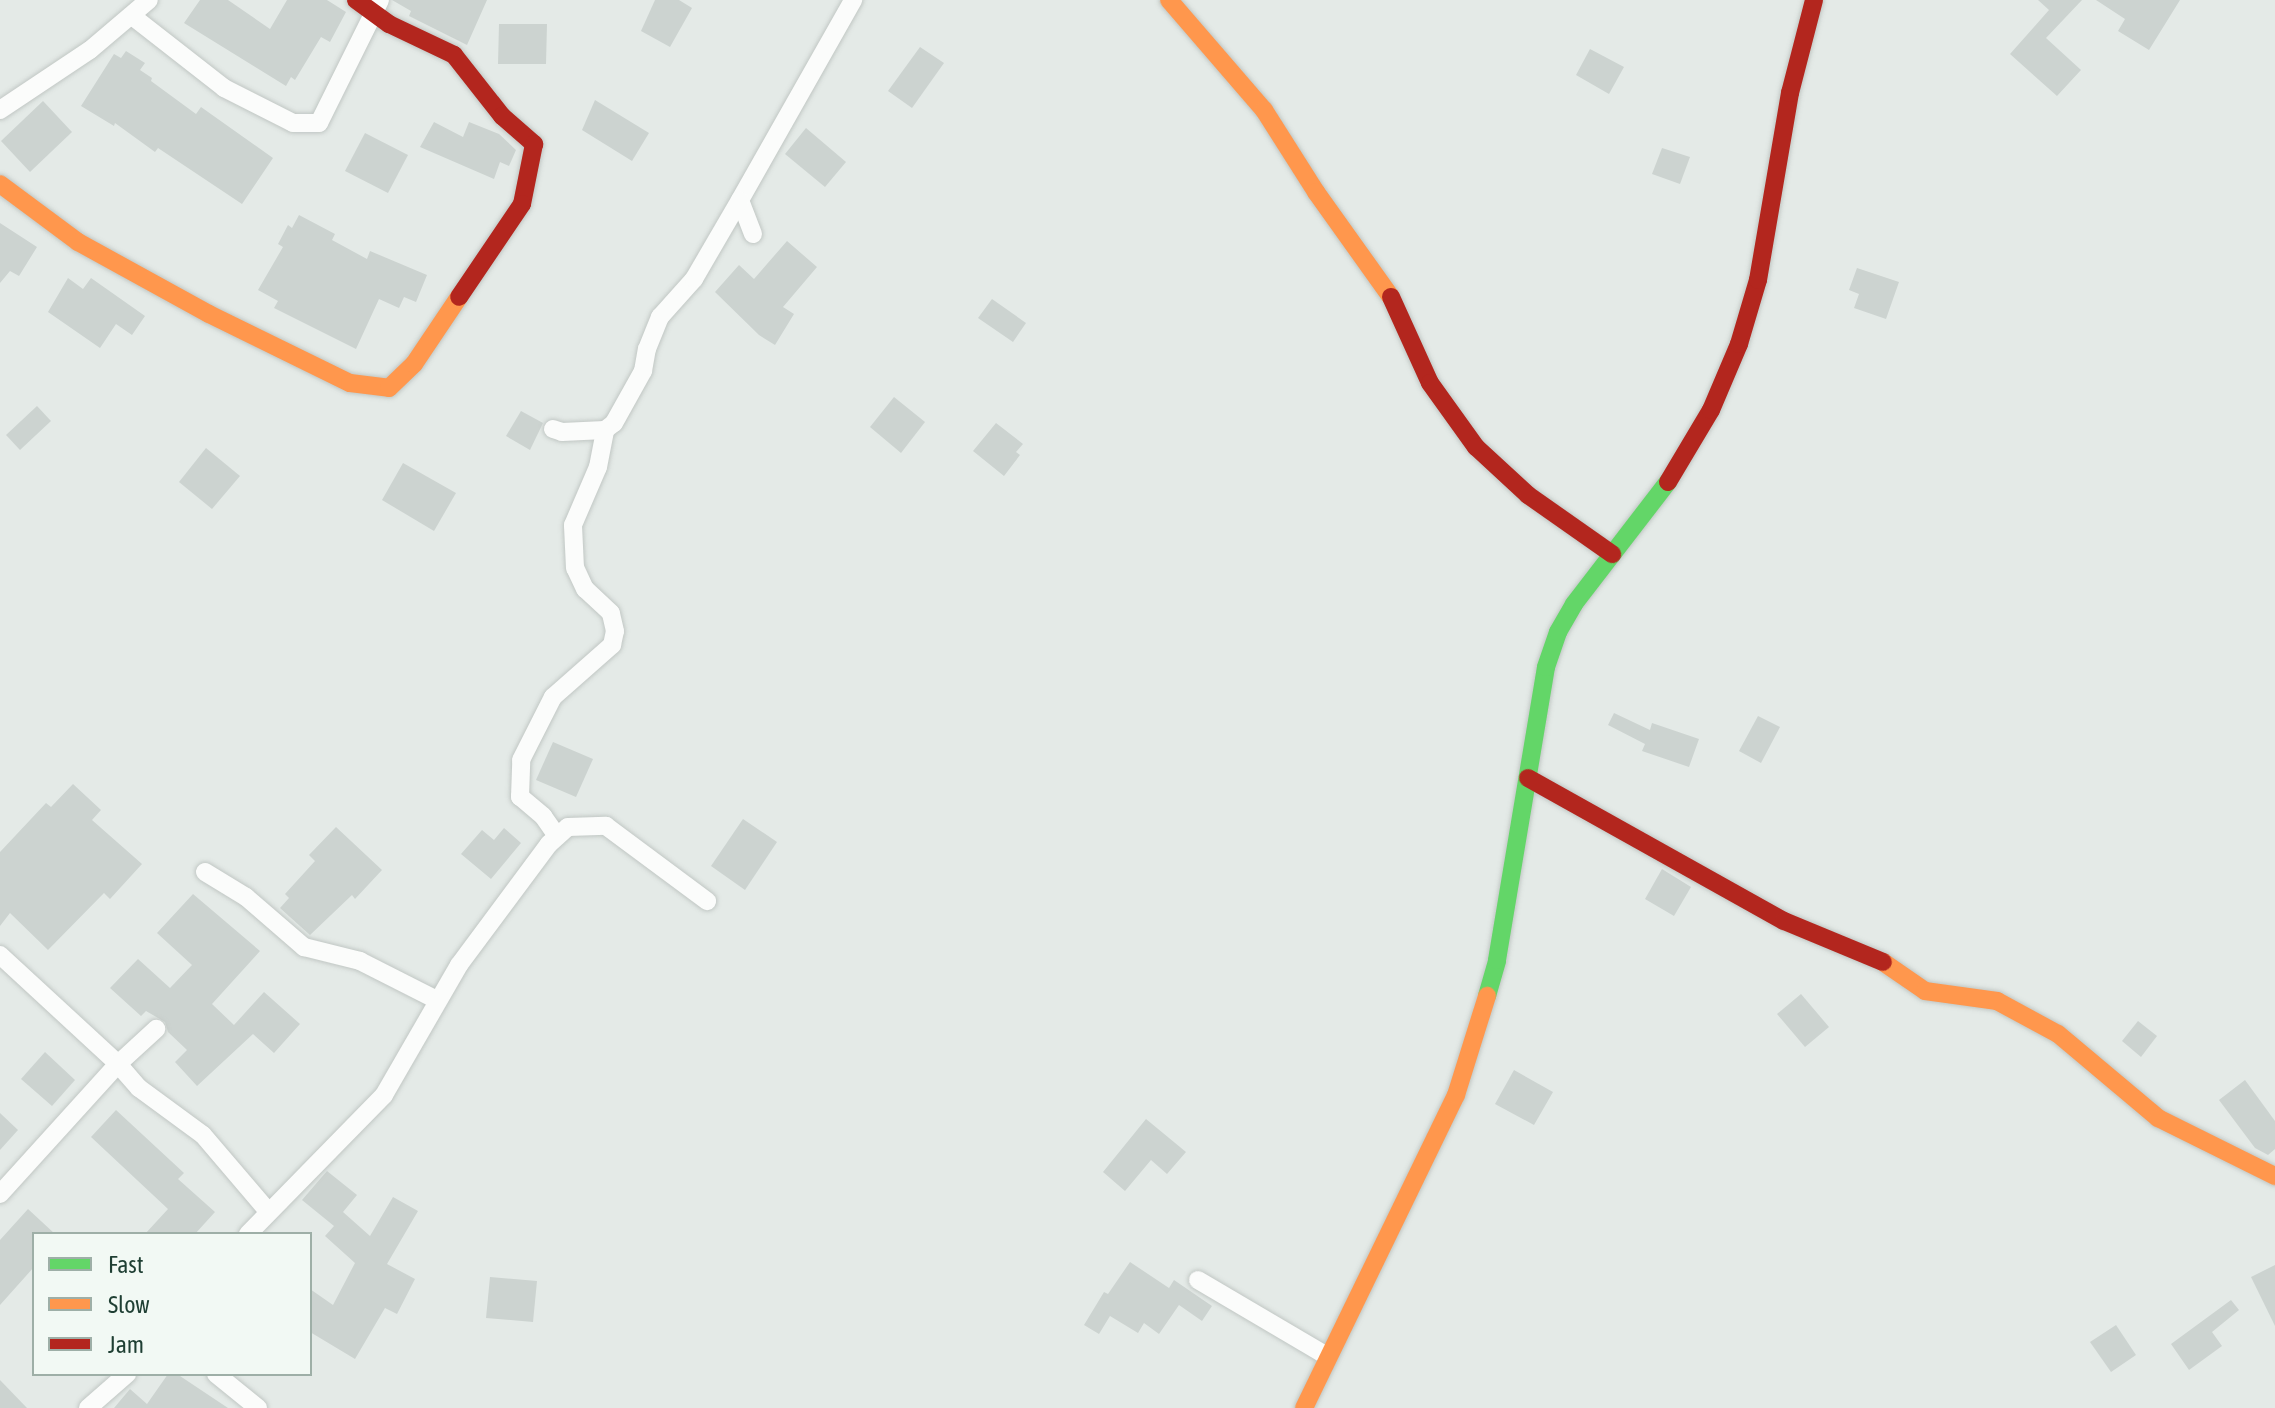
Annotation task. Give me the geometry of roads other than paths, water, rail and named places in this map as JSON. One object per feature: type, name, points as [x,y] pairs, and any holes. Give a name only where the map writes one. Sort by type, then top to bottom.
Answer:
[{"type":"street","points":[[0,110],[90,50],[149,0]]},
{"type":"street","points":[[0,184],[78,242],[209,314],[350,383],[389,388],[414,364],[522,204],[534,144],[502,116],[454,55],[389,24],[376,6],[356,0]]},
{"type":"street","points":[[553,429],[562,432],[605,430],[614,423],[633,395],[660,317],[694,279],[853,0]]},
{"type":"street","points":[[1169,0],[1264,110],[1316,192],[1386,287],[1430,383],[1476,447],[1528,495],[1612,554]]},
{"type":"street","points":[[1304,1408],[1456,1095],[1497,960],[1546,667],[1558,632],[1574,604],[1667,484],[1711,410],[1739,344],[1758,280],[1790,93],[1814,0]]},
{"type":"street","points":[[132,16],[224,88],[293,123],[319,123],[340,86],[376,6]]},
{"type":"street","points":[[740,200],[753,234]]},
{"type":"street","points":[[557,836],[543,816],[520,797],[521,760],[553,697],[612,645],[615,631],[611,613],[585,589],[575,568],[573,525],[598,467],[605,430]]},
{"type":"street","points":[[1528,778],[1598,814],[1784,921],[1874,955],[1925,991],[1997,1001],[2058,1034],[2158,1118],[2275,1176]]},
{"type":"street","points":[[250,1232],[384,1095],[459,965],[557,836],[568,827],[606,826],[707,901]]},
{"type":"street","points":[[205,872],[246,897],[304,947],[360,961],[437,1000]]},
{"type":"street","points":[[0,955],[118,1064],[139,1088],[203,1135],[268,1211]]},
{"type":"street","points":[[0,1194],[118,1064],[156,1029]]},
{"type":"street","points":[[1198,1280],[1327,1356]]},
{"type":"street","points":[[88,1408],[125,1376]]},
{"type":"street","points":[[218,1376],[258,1408]]}]
